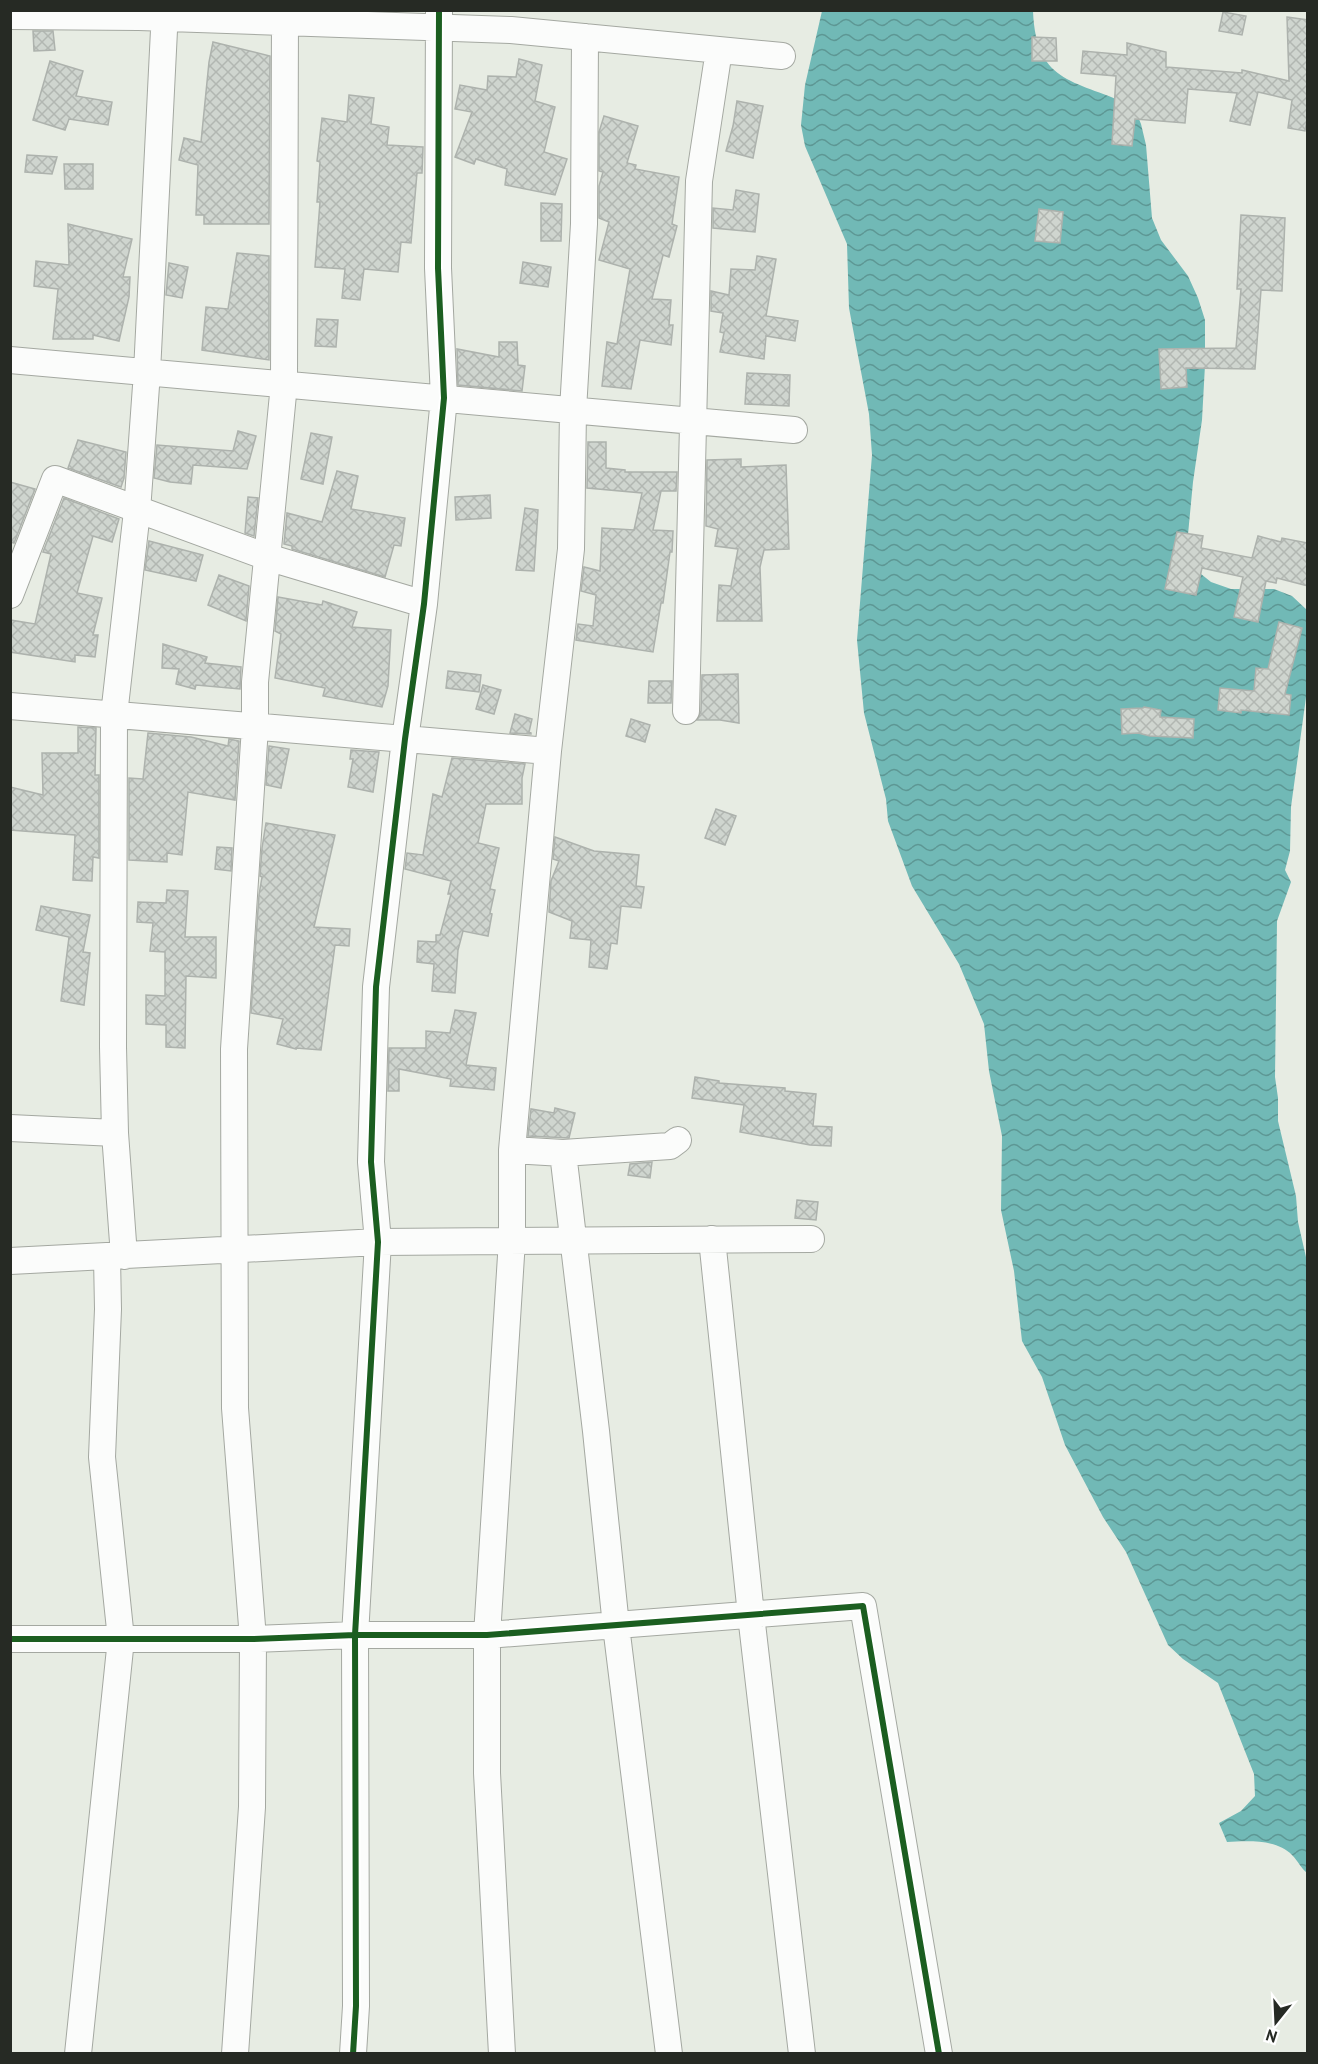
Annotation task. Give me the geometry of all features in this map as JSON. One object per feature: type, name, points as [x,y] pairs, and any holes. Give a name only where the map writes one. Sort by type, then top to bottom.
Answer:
[{"type":"street","points":[[78,2054],[121,1639],[102,1457],[108,1309],[116,1256],[113,1047],[114,715],[137,510],[147,372],[165,14]]},
{"type":"street","points":[[10,16],[165,14],[440,19],[511,30],[782,56]]},
{"type":"street","points":[[235,2054],[252,1807],[253,1639],[235,1408],[234,1050],[255,727],[255,682],[284,384],[286,16]]},
{"type":"street","points":[[353,2054],[356,2006],[355,1635],[378,1242],[370,1162],[376,987],[405,739],[424,604],[444,398],[438,268],[440,19]]},
{"type":"street","points":[[502,2054],[487,1773],[487,1635],[512,1240],[512,1150],[548,751],[572,549],[573,410],[584,224],[585,37]]},
{"type":"street","points":[[686,711],[699,181],[719,50]]},
{"type":"street","points":[[10,360],[794,430]]},
{"type":"street","points":[[10,595],[55,479],[267,557],[424,604]]},
{"type":"street","points":[[10,706],[548,751]]},
{"type":"street","points":[[10,1128],[115,1133]]},
{"type":"street","points":[[512,1150],[563,1153],[670,1146],[678,1140]]},
{"type":"street","points":[[563,1153],[616,1626],[669,2054]]},
{"type":"street","points":[[712,1239],[751,1615],[802,2054]]},
{"type":"street","points":[[10,1261],[378,1242],[811,1239]]},
{"type":"street","points":[[10,1639],[253,1639],[355,1635],[487,1635],[863,1606],[939,2054]]},
{"type":"water","points":[[822,11],[1033,11],[1036,36],[1042,54],[1052,67],[1064,77],[1078,84],[1134,107],[1146,145],[1152,218],[1161,240],[1188,276],[1205,320],[1202,420],[1187,545],[1191,566],[1211,582],[1231,589],[1274,589],[1292,596],[1307,610],[1307,690],[1291,807],[1290,851],[1285,870],[1291,882],[1277,921],[1275,1077],[1278,1121],[1296,1196],[1298,1222],[1308,1266],[1307,1873],[1292,1855],[1278,1846],[1262,1842],[1227,1842],[1219,1823],[1241,1811],[1255,1796],[1254,1774],[1218,1683],[1183,1659],[1168,1645],[1126,1552],[1103,1517],[1065,1445],[1042,1377],[1022,1341],[1014,1271],[1001,1210],[1002,1136],[989,1071],[984,1024],[959,964],[912,886],[888,821],[886,799],[864,713],[857,640],[872,455],[869,414],[849,308],[847,244],[805,146],[801,125],[805,85]]},
{"type":"building","points":[[1223,12],[1246,16],[1242,35],[1219,31]]},
{"type":"building","points":[[1287,17],[1308,20],[1308,116],[1305,131],[1288,128],[1292,100],[1258,92],[1250,125],[1230,121],[1237,93],[1188,89],[1185,123],[1135,119],[1132,146],[1112,144],[1116,76],[1081,73],[1083,51],[1127,55],[1127,43],[1166,52],[1166,67],[1242,73],[1242,70],[1289,81]]},
{"type":"building","points":[[33,31],[53,31],[55,50],[34,51]]},
{"type":"building","points":[[1032,37],[1056,38],[1057,61],[1032,61]]},
{"type":"building","points":[[213,42],[270,56],[269,224],[204,224],[204,215],[196,215],[198,165],[179,160],[184,138],[201,142]]},
{"type":"building","points":[[519,59],[542,65],[535,101],[555,107],[544,152],[567,159],[555,195],[505,185],[507,169],[476,159],[474,164],[455,157],[472,112],[455,109],[460,85],[487,90],[488,76],[516,77]]},
{"type":"building","points":[[50,61],[83,71],[76,96],[112,102],[108,125],[69,119],[65,130],[33,120]]},
{"type":"building","points":[[349,95],[374,98],[371,124],[389,127],[387,145],[423,147],[422,173],[417,173],[411,243],[401,242],[398,272],[364,269],[360,300],[342,298],[345,269],[315,267],[320,202],[317,202],[320,162],[317,161],[322,118],[347,122]]},
{"type":"building","points":[[737,101],[763,106],[753,158],[726,151]]},
{"type":"building","points":[[604,116],[638,126],[627,163],[636,165],[635,169],[679,177],[672,224],[677,226],[669,257],[663,255],[652,299],[671,300],[669,325],[673,325],[671,345],[640,340],[631,389],[602,386],[607,342],[617,344],[630,269],[599,260],[609,222],[599,218],[599,186],[603,172],[599,171],[599,132]]},
{"type":"building","points":[[27,155],[57,157],[52,174],[25,172]]},
{"type":"building","points":[[64,164],[93,164],[93,189],[65,189]]},
{"type":"building","points":[[736,190],[759,194],[755,232],[713,228],[713,208],[733,210]]},
{"type":"building","points":[[541,203],[562,204],[561,241],[541,241]]},
{"type":"building","points":[[1039,209],[1063,212],[1060,243],[1035,241]]},
{"type":"building","points":[[1241,215],[1285,218],[1282,291],[1261,290],[1255,369],[1186,368],[1187,387],[1161,389],[1159,349],[1236,348],[1241,289],[1237,289]]},
{"type":"building","points":[[68,224],[132,239],[123,277],[130,277],[129,297],[119,341],[93,335],[93,339],[53,339],[58,289],[34,286],[36,261],[69,265]]},
{"type":"building","points":[[237,253],[269,256],[269,360],[202,350],[206,307],[228,309]]},
{"type":"building","points":[[757,256],[776,259],[766,316],[798,321],[795,341],[766,336],[764,359],[720,352],[724,333],[720,332],[723,313],[711,311],[711,291],[729,295],[731,269],[755,270]]},
{"type":"building","points":[[523,262],[551,267],[548,287],[520,283]]},
{"type":"building","points":[[169,263],[188,267],[182,298],[166,295]]},
{"type":"building","points":[[317,319],[338,320],[336,347],[315,346]]},
{"type":"building","points":[[499,342],[517,342],[518,365],[525,366],[522,391],[458,385],[457,349],[499,357]]},
{"type":"building","points":[[747,373],[790,375],[789,406],[745,404]]},
{"type":"building","points":[[238,431],[256,436],[247,469],[193,465],[191,484],[154,478],[157,445],[233,451]]},
{"type":"building","points":[[311,433],[332,437],[323,484],[301,479]]},
{"type":"building","points":[[78,440],[126,452],[121,487],[68,468]]},
{"type":"building","points":[[588,442],[606,442],[606,468],[625,470],[625,472],[677,472],[676,491],[661,491],[653,530],[673,531],[672,552],[670,552],[653,652],[576,640],[578,624],[593,626],[596,595],[581,591],[584,567],[600,571],[602,528],[634,530],[642,493],[587,488]]},
{"type":"building","points":[[741,459],[741,467],[786,465],[789,549],[764,550],[760,567],[762,621],[717,621],[719,585],[731,586],[738,549],[715,546],[718,529],[706,526],[707,460]]},
{"type":"building","points":[[337,471],[358,476],[351,509],[405,518],[401,546],[394,545],[385,577],[292,549],[292,546],[284,544],[287,513],[322,522]]},
{"type":"building","points":[[10,482],[35,489],[14,543],[10,542]]},
{"type":"building","points":[[490,495],[491,518],[456,520],[455,497]]},
{"type":"building","points":[[248,497],[258,498],[254,536],[245,533]]},
{"type":"building","points":[[64,498],[119,519],[112,542],[93,536],[77,593],[102,598],[93,635],[98,635],[95,657],[75,655],[75,662],[10,652],[10,620],[35,624],[51,554],[43,552]]},
{"type":"building","points":[[525,508],[538,510],[534,571],[516,570]]},
{"type":"building","points":[[1177,532],[1203,536],[1201,548],[1252,558],[1258,536],[1281,542],[1282,538],[1308,543],[1308,586],[1277,578],[1276,583],[1266,581],[1258,622],[1234,617],[1243,577],[1202,568],[1196,595],[1165,589]]},
{"type":"building","points":[[149,541],[203,555],[196,581],[145,570]]},
{"type":"building","points":[[219,575],[249,586],[246,621],[208,605]]},
{"type":"building","points":[[278,597],[322,605],[323,601],[357,612],[352,627],[391,630],[388,686],[382,707],[323,696],[325,688],[275,678],[281,634],[275,631]]},
{"type":"building","points":[[1279,622],[1302,628],[1285,694],[1291,695],[1289,715],[1218,710],[1220,688],[1254,691],[1256,668],[1268,669]]},
{"type":"building","points":[[163,644],[207,657],[205,663],[241,667],[240,689],[196,685],[195,689],[176,684],[179,669],[162,668]]},
{"type":"building","points":[[448,671],[481,675],[479,692],[446,688]]},
{"type":"building","points":[[738,674],[739,723],[697,720],[701,711],[702,675]]},
{"type":"building","points":[[649,681],[672,681],[671,703],[648,703]]},
{"type":"building","points":[[483,685],[501,690],[494,714],[476,709]]},
{"type":"building","points":[[1144,707],[1161,710],[1160,717],[1194,719],[1193,738],[1150,736],[1138,733],[1122,734],[1121,709]]},
{"type":"building","points":[[515,714],[532,719],[529,732],[531,734],[510,733]]},
{"type":"building","points":[[631,719],[650,725],[645,742],[626,736]]},
{"type":"building","points":[[78,727],[96,728],[95,775],[99,775],[99,858],[93,857],[92,881],[73,880],[75,835],[10,830],[10,787],[43,795],[42,753],[78,753]]},
{"type":"building","points":[[148,733],[191,737],[228,746],[229,739],[239,741],[235,800],[188,792],[182,855],[167,853],[167,862],[129,860],[129,778],[143,779]]},
{"type":"building","points":[[269,746],[289,749],[281,788],[266,785]]},
{"type":"building","points":[[351,750],[379,752],[373,792],[348,787],[353,759],[350,759]]},
{"type":"building","points":[[452,758],[525,764],[522,778],[522,804],[486,804],[478,843],[499,848],[490,889],[495,890],[490,913],[492,914],[488,936],[463,931],[458,950],[455,993],[432,991],[434,964],[417,962],[418,941],[436,942],[436,935],[440,935],[451,894],[448,894],[451,881],[405,869],[407,853],[423,855],[433,794],[442,797]]},
{"type":"building","points":[[716,809],[736,816],[725,845],[705,838]]},
{"type":"building","points":[[266,823],[335,835],[314,927],[350,929],[349,946],[335,945],[321,1050],[296,1049],[277,1044],[283,1019],[251,1013],[262,877],[260,876],[262,848]]},
{"type":"building","points":[[555,837],[594,851],[639,855],[636,886],[644,887],[641,908],[621,906],[617,944],[611,943],[607,969],[589,967],[591,940],[570,938],[572,921],[549,912],[551,881],[559,861],[553,859]]},
{"type":"building","points":[[217,847],[232,848],[231,871],[215,869]]},
{"type":"building","points":[[167,890],[188,891],[185,937],[216,937],[216,978],[186,976],[185,1048],[166,1047],[166,1025],[146,1024],[146,995],[165,996],[165,952],[150,951],[153,923],[137,922],[138,902],[166,903]]},
{"type":"building","points":[[41,906],[90,915],[83,952],[90,953],[84,1005],[61,1001],[69,937],[36,930]]},
{"type":"building","points":[[455,1010],[476,1013],[466,1065],[496,1068],[494,1090],[450,1086],[451,1079],[399,1069],[399,1091],[388,1091],[389,1048],[426,1048],[426,1031],[450,1033]]},
{"type":"building","points":[[695,1077],[719,1081],[719,1083],[785,1088],[785,1091],[816,1094],[813,1126],[832,1127],[831,1146],[810,1145],[740,1132],[744,1105],[692,1098]]},
{"type":"building","points":[[555,1108],[575,1113],[569,1138],[528,1136],[531,1109],[554,1113]]},
{"type":"building","points":[[652,1162],[650,1178],[628,1175],[630,1164]]},
{"type":"building","points":[[797,1200],[818,1202],[816,1220],[795,1218]]},
{"type":"cycle path","points":[[353,2054],[356,2006],[355,1635],[378,1242],[371,1162],[376,987],[405,739],[424,604],[444,398],[438,268],[439,10]]},
{"type":"cycle path","points":[[10,1639],[253,1639],[355,1635],[487,1635],[863,1606],[939,2054]]}]
